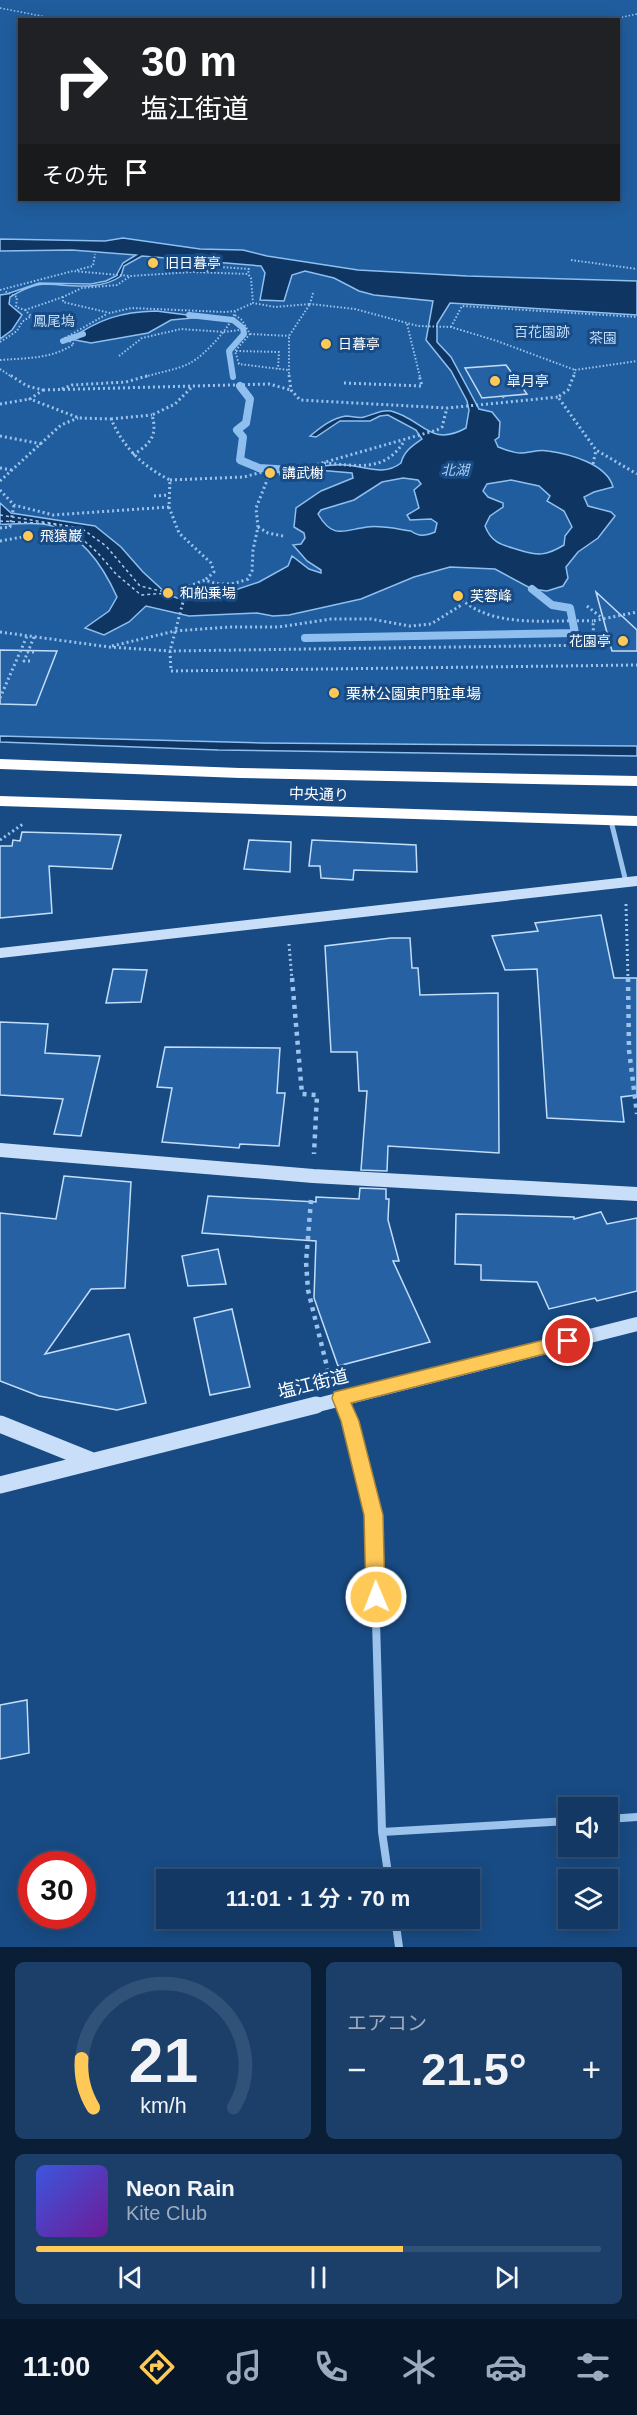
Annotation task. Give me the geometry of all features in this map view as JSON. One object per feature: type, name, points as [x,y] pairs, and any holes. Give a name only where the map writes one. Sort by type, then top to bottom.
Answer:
[{"type":"highway","name":"中央通り","points":[[0,764],[240,773],[637,781]]},
{"type":"highway","name":"中央通り","points":[[0,801],[637,821]]},
{"type":"street","points":[[0,952],[632,881],[611,821]]},
{"type":"street","points":[[0,1150],[313,1176],[637,1194]]},
{"type":"street","name":"塩江街道","points":[[0,1485],[637,1324]]},
{"type":"street","points":[[340,1398],[350,1421],[374,1515],[382,1832],[387,1869]]},
{"type":"street","points":[[0,1424],[92,1461]]},
{"type":"street","points":[[618,1818],[637,1817]]},
{"type":"street","points":[[382,1832],[558,1822]]},
{"type":"street","points":[[397,1929],[399,1947]]},
{"type":"path","points":[[0,8],[52,18]]},
{"type":"path","points":[[618,18],[637,14]]},
{"type":"path","points":[[2,290],[93,266],[95,254]]},
{"type":"path","points":[[571,260],[637,269]]},
{"type":"path","points":[[202,272],[211,267],[231,266],[249,269],[253,303]]},
{"type":"path","points":[[73,271],[123,276],[202,272],[248,274]]},
{"type":"path","points":[[25,310],[82,288],[117,285],[130,276]]},
{"type":"path","points":[[0,342],[16,332],[22,322],[31,316],[25,310],[15,307],[17,297],[2,290]]},
{"type":"path","points":[[291,390],[288,370],[289,336],[310,304],[313,293]]},
{"type":"path","points":[[63,297],[63,302],[70,305],[110,313]]},
{"type":"path","points":[[0,360],[45,356],[69,349],[74,344],[65,338],[100,316],[131,308],[235,311],[253,303],[275,307],[310,304],[355,309],[418,326],[451,327],[497,341],[575,370],[637,361]]},
{"type":"path","points":[[451,327],[462,306],[637,317]]},
{"type":"path","points":[[58,390],[72,386],[126,382],[191,363],[224,332],[235,315],[235,311]]},
{"type":"path","points":[[235,315],[250,334]]},
{"type":"path","points":[[344,382],[422,386],[407,323]]},
{"type":"path","points":[[119,356],[142,338],[181,329],[224,332],[247,329]]},
{"type":"path","points":[[250,334],[289,336]]},
{"type":"path","points":[[235,351],[250,334]]},
{"type":"path","points":[[235,351],[239,364],[288,370]]},
{"type":"path","points":[[235,351],[279,352],[278,369]]},
{"type":"path","points":[[0,369],[27,386],[43,390],[269,384],[291,390],[300,400],[447,408],[558,397],[567,393],[575,370]]},
{"type":"path","points":[[30,399],[79,418],[111,419],[152,415],[167,410],[180,402],[192,387]]},
{"type":"path","points":[[0,404],[30,399],[43,390]]},
{"type":"path","points":[[503,396],[506,400]]},
{"type":"path","points":[[558,397],[596,450],[637,474]]},
{"type":"path","points":[[111,419],[119,439],[134,455],[148,469],[170,480],[244,477],[254,473],[291,475],[321,462],[380,445],[403,442],[437,430],[442,427],[447,408]]},
{"type":"path","points":[[134,455],[152,442],[157,428],[152,415]]},
{"type":"path","points":[[0,480],[61,425],[79,418]]},
{"type":"path","points":[[0,436],[42,444]]},
{"type":"path","points":[[321,462],[362,465],[388,461],[398,453],[403,442]]},
{"type":"path","points":[[593,464],[596,450]]},
{"type":"path","points":[[0,468],[12,470]]},
{"type":"path","points":[[206,580],[218,585],[235,584],[248,579],[252,571],[253,550],[258,527],[256,508],[270,473]]},
{"type":"path","points":[[170,480],[170,507],[179,533],[212,563],[214,572],[206,580],[187,587],[170,651],[171,671],[637,665]]},
{"type":"path","points":[[0,490],[14,505],[53,515],[170,507]]},
{"type":"path","points":[[154,496],[170,495]]},
{"type":"path","points":[[0,527],[10,527],[14,505]]},
{"type":"path","points":[[258,527],[268,533],[283,536]]},
{"type":"path","points":[[0,541],[28,536]]},
{"type":"path","points":[[168,593],[186,593]]},
{"type":"path","points":[[458,596],[463,604],[515,621],[593,621],[637,612]]},
{"type":"path","points":[[109,647],[175,631],[229,627],[278,627],[331,620],[371,619],[410,626],[431,624],[463,604]]},
{"type":"path","points":[[587,606],[602,619]]},
{"type":"path","points":[[0,632],[109,647],[170,651],[594,645],[593,621]]},
{"type":"path","points":[[0,698],[27,636]]},
{"type":"path","points":[[30,661],[24,661],[34,637]]},
{"type":"path","points":[[27,652],[33,652]]},
{"type":"path","points":[[0,840],[24,823]]},
{"type":"path","points":[[626,904],[629,1050],[637,1114]]},
{"type":"path","points":[[289,944],[302,1094],[317,1095],[306,1262],[308,1290],[331,1383],[340,1398]]},
{"type":"green space","points":[[0,0],[637,0],[637,746],[261,743],[0,736]]},
{"type":"water","name":"北湖","points":[[123,238],[200,249],[243,250],[358,270],[637,281],[637,315],[450,303],[437,324],[437,342],[451,357],[479,409],[492,412],[500,422],[499,437],[495,440],[498,447],[517,453],[541,450],[557,452],[596,466],[609,479],[613,487],[584,497],[588,506],[611,512],[615,516],[598,538],[578,552],[566,567],[568,578],[563,586],[547,591],[532,589],[495,569],[450,567],[414,577],[361,599],[289,615],[273,616],[257,613],[189,616],[146,606],[129,622],[104,635],[85,628],[109,611],[117,597],[106,575],[92,555],[63,531],[52,526],[33,523],[0,524],[0,503],[11,513],[95,526],[121,547],[167,594],[177,598],[196,599],[223,594],[259,582],[288,566],[292,556],[309,569],[321,573],[321,570],[307,561],[293,545],[301,544],[305,538],[304,533],[294,527],[296,508],[321,491],[353,478],[352,473],[306,469],[340,465],[374,470],[387,469],[401,463],[406,452],[422,439],[416,430],[388,415],[370,421],[340,421],[316,437],[310,436],[318,429],[341,417],[362,418],[380,411],[391,411],[435,434],[444,435],[466,428],[469,410],[467,401],[451,371],[426,340],[433,301],[374,295],[359,291],[334,278],[305,271],[292,275],[284,301],[260,300],[265,273],[261,266],[142,256],[124,266],[121,276],[104,284],[85,286],[41,284],[10,297],[9,304],[22,315],[12,330],[0,339],[0,295],[39,283],[91,284],[106,281],[116,276],[123,263],[136,255],[72,250],[0,251],[0,239],[105,241]],"holes":[[[403,478],[418,480],[421,484],[414,490],[419,508],[407,515],[410,520],[431,519],[437,523],[435,532],[419,535],[411,531],[378,526],[340,531],[329,527],[318,514],[321,510],[354,500],[382,482]],[[511,480],[539,486],[550,496],[547,501],[564,511],[572,527],[565,536],[564,545],[547,553],[537,554],[503,545],[491,537],[485,526],[490,516],[503,507],[503,503],[488,497],[483,491],[487,484]]]},
{"type":"water","points":[[156,311],[203,317],[171,320],[148,333],[91,343],[70,339],[91,326],[111,318]]},
{"type":"water","points":[[0,736],[261,743],[637,746],[637,756],[218,750],[0,742]]},
{"type":"building","name":"皐月亭","points":[[506,365],[527,394],[482,398],[465,368]]},
{"type":"building","points":[[596,592],[637,630],[637,651],[612,651]]},
{"type":"building","points":[[0,650],[57,651],[36,705],[0,704]]},
{"type":"building","points":[[22,832],[121,835],[112,869],[49,866],[52,913],[0,918],[0,846],[12,846],[13,840],[20,841]]},
{"type":"building","points":[[249,840],[291,842],[290,872],[244,869]]},
{"type":"building","points":[[312,840],[416,845],[417,872],[354,870],[353,880],[321,878],[320,866],[309,866]]},
{"type":"building","points":[[601,915],[614,978],[637,978],[637,1095],[621,1097],[624,1122],[547,1118],[537,969],[505,970],[492,936],[538,931],[535,923]]},
{"type":"building","points":[[410,938],[412,968],[418,968],[420,995],[498,993],[499,1153],[388,1146],[387,1171],[361,1170],[367,1091],[359,1091],[357,1052],[331,1052],[325,946]]},
{"type":"building","points":[[113,969],[147,970],[141,1002],[106,1003]]},
{"type":"building","points":[[0,1022],[48,1024],[45,1053],[100,1056],[81,1136],[54,1134],[63,1099],[0,1095]]},
{"type":"building","points":[[165,1047],[280,1048],[277,1093],[285,1093],[279,1146],[240,1144],[239,1148],[162,1142],[172,1088],[157,1087]]},
{"type":"building","points":[[64,1176],[131,1182],[125,1288],[91,1289],[45,1354],[129,1334],[146,1403],[117,1410],[39,1396],[0,1381],[0,1213],[56,1219]]},
{"type":"building","points":[[360,1188],[386,1189],[386,1199],[389,1199],[388,1220],[399,1261],[393,1261],[430,1342],[338,1366],[314,1298],[316,1241],[202,1233],[208,1196],[316,1202],[316,1197],[359,1199]]},
{"type":"building","points":[[601,1212],[607,1224],[637,1218],[637,1291],[549,1309],[537,1282],[481,1280],[481,1265],[455,1264],[456,1214],[574,1217],[574,1219]]},
{"type":"building","points":[[218,1249],[226,1284],[188,1286],[182,1256]]},
{"type":"building","points":[[232,1309],[250,1387],[210,1395],[194,1318]]},
{"type":"building","points":[[27,1700],[29,1753],[0,1759],[0,1705]]},
{"type":"waterway","points":[[189,315],[233,320],[243,328],[244,334],[229,351],[233,377]]},
{"type":"waterway","points":[[63,341],[83,334]]},
{"type":"waterway","points":[[240,386],[250,399],[246,423],[237,430],[243,437],[240,460],[259,468],[309,471]]},
{"type":"waterway","points":[[305,638],[575,633],[570,608],[552,605],[532,589]]},
{"type":"ferry route","points":[[0,515],[81,528],[106,546],[140,586],[165,592]]},
{"type":"ferry route","points":[[0,521],[53,524],[74,532],[97,552],[116,574],[141,595],[168,593]]},
{"type":"place","name":"旧日暮亭","points":[[153,263]]},
{"type":"place","name":"日暮亭","points":[[326,344]]},
{"type":"place","name":"皐月亭","points":[[495,381]]},
{"type":"place","name":"講武榭","points":[[270,473]]},
{"type":"place","name":"飛猿巌","points":[[28,536]]},
{"type":"place","name":"和船乗場","points":[[168,593]]},
{"type":"place","name":"芙蓉峰","points":[[458,596]]},
{"type":"place","name":"花園亭","points":[[623,641]]},
{"type":"place","name":"栗林公園東門駐車場","points":[[334,693]]},
{"type":"route","points":[[376,1597],[374,1515],[350,1421],[340,1398],[568,1341]]},
{"type":"park label","name":"鳳尾塢","points":[[54,321]]},
{"type":"park label","name":"百花園跡","points":[[542,332]]},
{"type":"park label","name":"茶園","points":[[603,338]]}]
